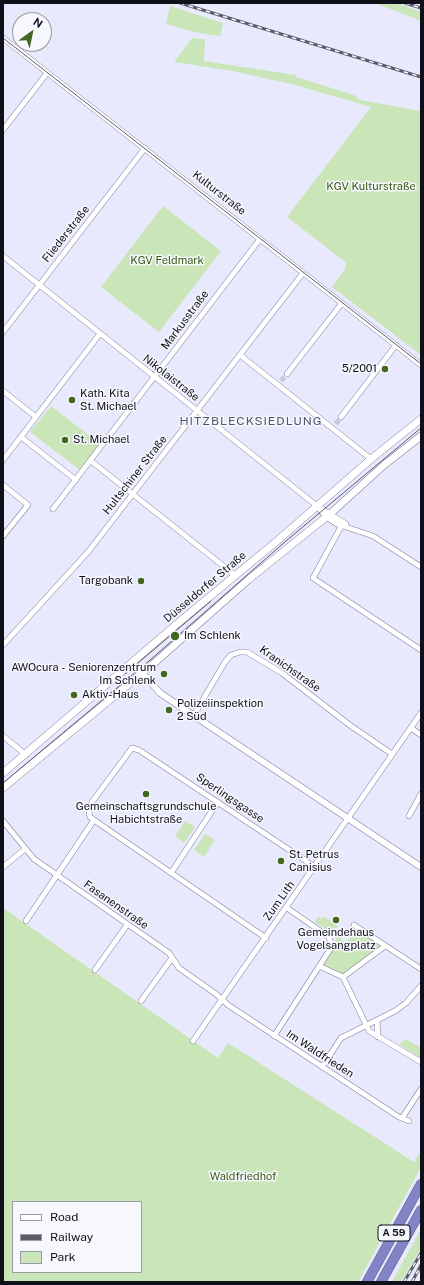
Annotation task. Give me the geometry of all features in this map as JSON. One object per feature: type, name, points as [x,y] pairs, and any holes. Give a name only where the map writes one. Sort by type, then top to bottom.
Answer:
[{"type":"highway","name":"A 59","points":[[367,1282],[421,1184]]},
{"type":"highway","name":"A 59","points":[[381,1282],[421,1210]]},
{"type":"main road","name":"Düsseldorfer Straße","points":[[3,773],[236,576],[371,459],[421,419]]},
{"type":"main road","name":"Düsseldorfer Straße","points":[[3,788],[142,673],[248,580],[328,515],[384,465],[421,436]]},
{"type":"street","name":"Kulturstraße","points":[[3,38],[421,365]]},
{"type":"street","points":[[3,130],[48,73]]},
{"type":"street","name":"Fliederstraße","points":[[3,332],[145,148]]},
{"type":"street","name":"Markusstraße","points":[[53,509],[155,378],[260,239]]},
{"type":"street","name":"Nikolaistraße","points":[[3,256],[99,335],[328,515]]},
{"type":"street","name":"Hultschiner Straße","points":[[3,645],[69,575],[303,273]]},
{"type":"street","points":[[286,374],[342,303]]},
{"type":"street","points":[[3,460],[99,335]]},
{"type":"street","points":[[341,417],[396,345]]},
{"type":"street","points":[[240,355],[280,383],[332,429],[371,459]]},
{"type":"street","points":[[3,391],[36,416]]},
{"type":"street","points":[[332,429],[336,424]]},
{"type":"street","points":[[21,437],[76,480]]},
{"type":"street","points":[[91,461],[236,576]]},
{"type":"street","points":[[3,485],[28,505],[3,536]]},
{"type":"street","points":[[328,515],[342,524],[373,536],[421,567]]},
{"type":"street","points":[[342,524],[313,578],[421,650]]},
{"type":"street","name":"Kranichstraße","points":[[194,715],[231,655],[240,652],[247,652],[282,673],[351,726],[392,754]]},
{"type":"street","points":[[133,662],[160,693],[421,867]]},
{"type":"street","name":"Zum Lith","points":[[193,1041],[287,908],[421,713]]},
{"type":"street","points":[[411,728],[421,735]]},
{"type":"street","points":[[3,736],[26,754]]},
{"type":"street","name":"Sperlingsgasse","points":[[94,820],[90,817],[89,813],[92,802],[128,750],[132,748],[139,750],[315,867]]},
{"type":"street","points":[[409,816],[421,794]]},
{"type":"street","points":[[171,873],[218,802]]},
{"type":"street","points":[[26,920],[94,820],[266,938]]},
{"type":"street","name":"Fasanenstraße","points":[[3,821],[34,859],[169,954],[179,968],[222,1000]]},
{"type":"street","points":[[3,867],[25,849]]},
{"type":"street","points":[[274,1036],[330,948],[331,940],[329,937],[287,908]]},
{"type":"street","points":[[96,970],[127,925]]},
{"type":"street","points":[[354,925],[421,969]]},
{"type":"street","points":[[343,977],[385,946]]},
{"type":"street","points":[[141,1001],[172,958]]},
{"type":"street","points":[[319,966],[343,977],[368,1031],[421,1062]]},
{"type":"street","points":[[322,1067],[340,1040],[406,1003],[421,986]]},
{"type":"street","name":"Im Waldfrieden","points":[[222,1000],[274,1036],[409,1121]]},
{"type":"street","points":[[377,1020],[378,1037]]},
{"type":"street","points":[[402,1118],[421,1089]]},
{"type":"green space","points":[[375,3],[397,3],[421,12],[421,21]]},
{"type":"green space","points":[[170,6],[223,23],[220,36],[199,33],[166,24]]},
{"type":"green space","name":"KGV Kulturstraße","points":[[192,38],[205,39],[204,61],[296,75],[296,77],[354,95],[360,100],[421,111],[421,355],[332,287],[345,269],[346,264],[287,217],[371,107],[295,85],[233,71],[174,62]]},
{"type":"green space","name":"KGV Feldmark","points":[[163,206],[221,251],[159,332],[101,287]]},
{"type":"green space","points":[[51,406],[100,444],[80,470],[30,432]]},
{"type":"green space","points":[[185,821],[195,827],[184,843],[175,836]]},
{"type":"green space","points":[[205,834],[215,840],[204,857],[194,850]]},
{"type":"green space","name":"Waldfriedhof","points":[[3,908],[218,1058],[228,1043],[414,1162],[421,1151],[421,1167],[358,1282],[3,1282]]},
{"type":"green space","points":[[323,916],[338,926],[336,929],[344,934],[341,939],[346,943],[356,928],[380,946],[344,974],[340,974],[324,967],[324,964],[336,946],[336,941],[335,935],[315,922],[318,917],[322,919]]},
{"type":"green space","points":[[406,1039],[421,1048],[421,1058],[399,1044]]},
{"type":"green space","points":[[421,1229],[421,1248],[401,1282],[392,1282]]},
{"type":"tunnel","points":[[281,381],[287,374]]},
{"type":"tunnel","points":[[336,424],[341,417]]},
{"type":"tram line","points":[[3,38],[421,364]]},
{"type":"tram line","points":[[3,783],[149,661],[286,541],[421,428]]},
{"type":"tram line","points":[[125,674],[211,601]]},
{"type":"railway","points":[[180,3],[421,77]]},
{"type":"railway","points":[[405,3],[421,8]]},
{"type":"railway","points":[[404,1282],[421,1253]]},
{"type":"railway","points":[[412,1282],[421,1265]]},
{"type":"place","name":"5/2001","points":[[385,369]]},
{"type":"place","name":"Kath. Kita St. Michael","points":[[72,400]]},
{"type":"place","name":"St. Michael","points":[[65,440]]},
{"type":"place","name":"Targobank","points":[[141,581]]},
{"type":"place","name":"Im Schlenk","points":[[175,636]]},
{"type":"place","name":"AWOcura - Seniorenzentrum Im Schlenk","points":[[164,674]]},
{"type":"place","name":"Aktiv-Haus","points":[[74,695]]},
{"type":"place","name":"Polizeiinspektion 2 Süd","points":[[169,710]]},
{"type":"place","name":"Gemeinschaftsgrundschule Habichtstraße","points":[[146,794]]},
{"type":"place","name":"St. Petrus Canisius","points":[[281,861]]},
{"type":"place","name":"Gemeindehaus Vogelsangplatz","points":[[336,920]]},
{"type":"district","name":"HITZBLECKSIEDLUNG","points":[[251,421]]}]
